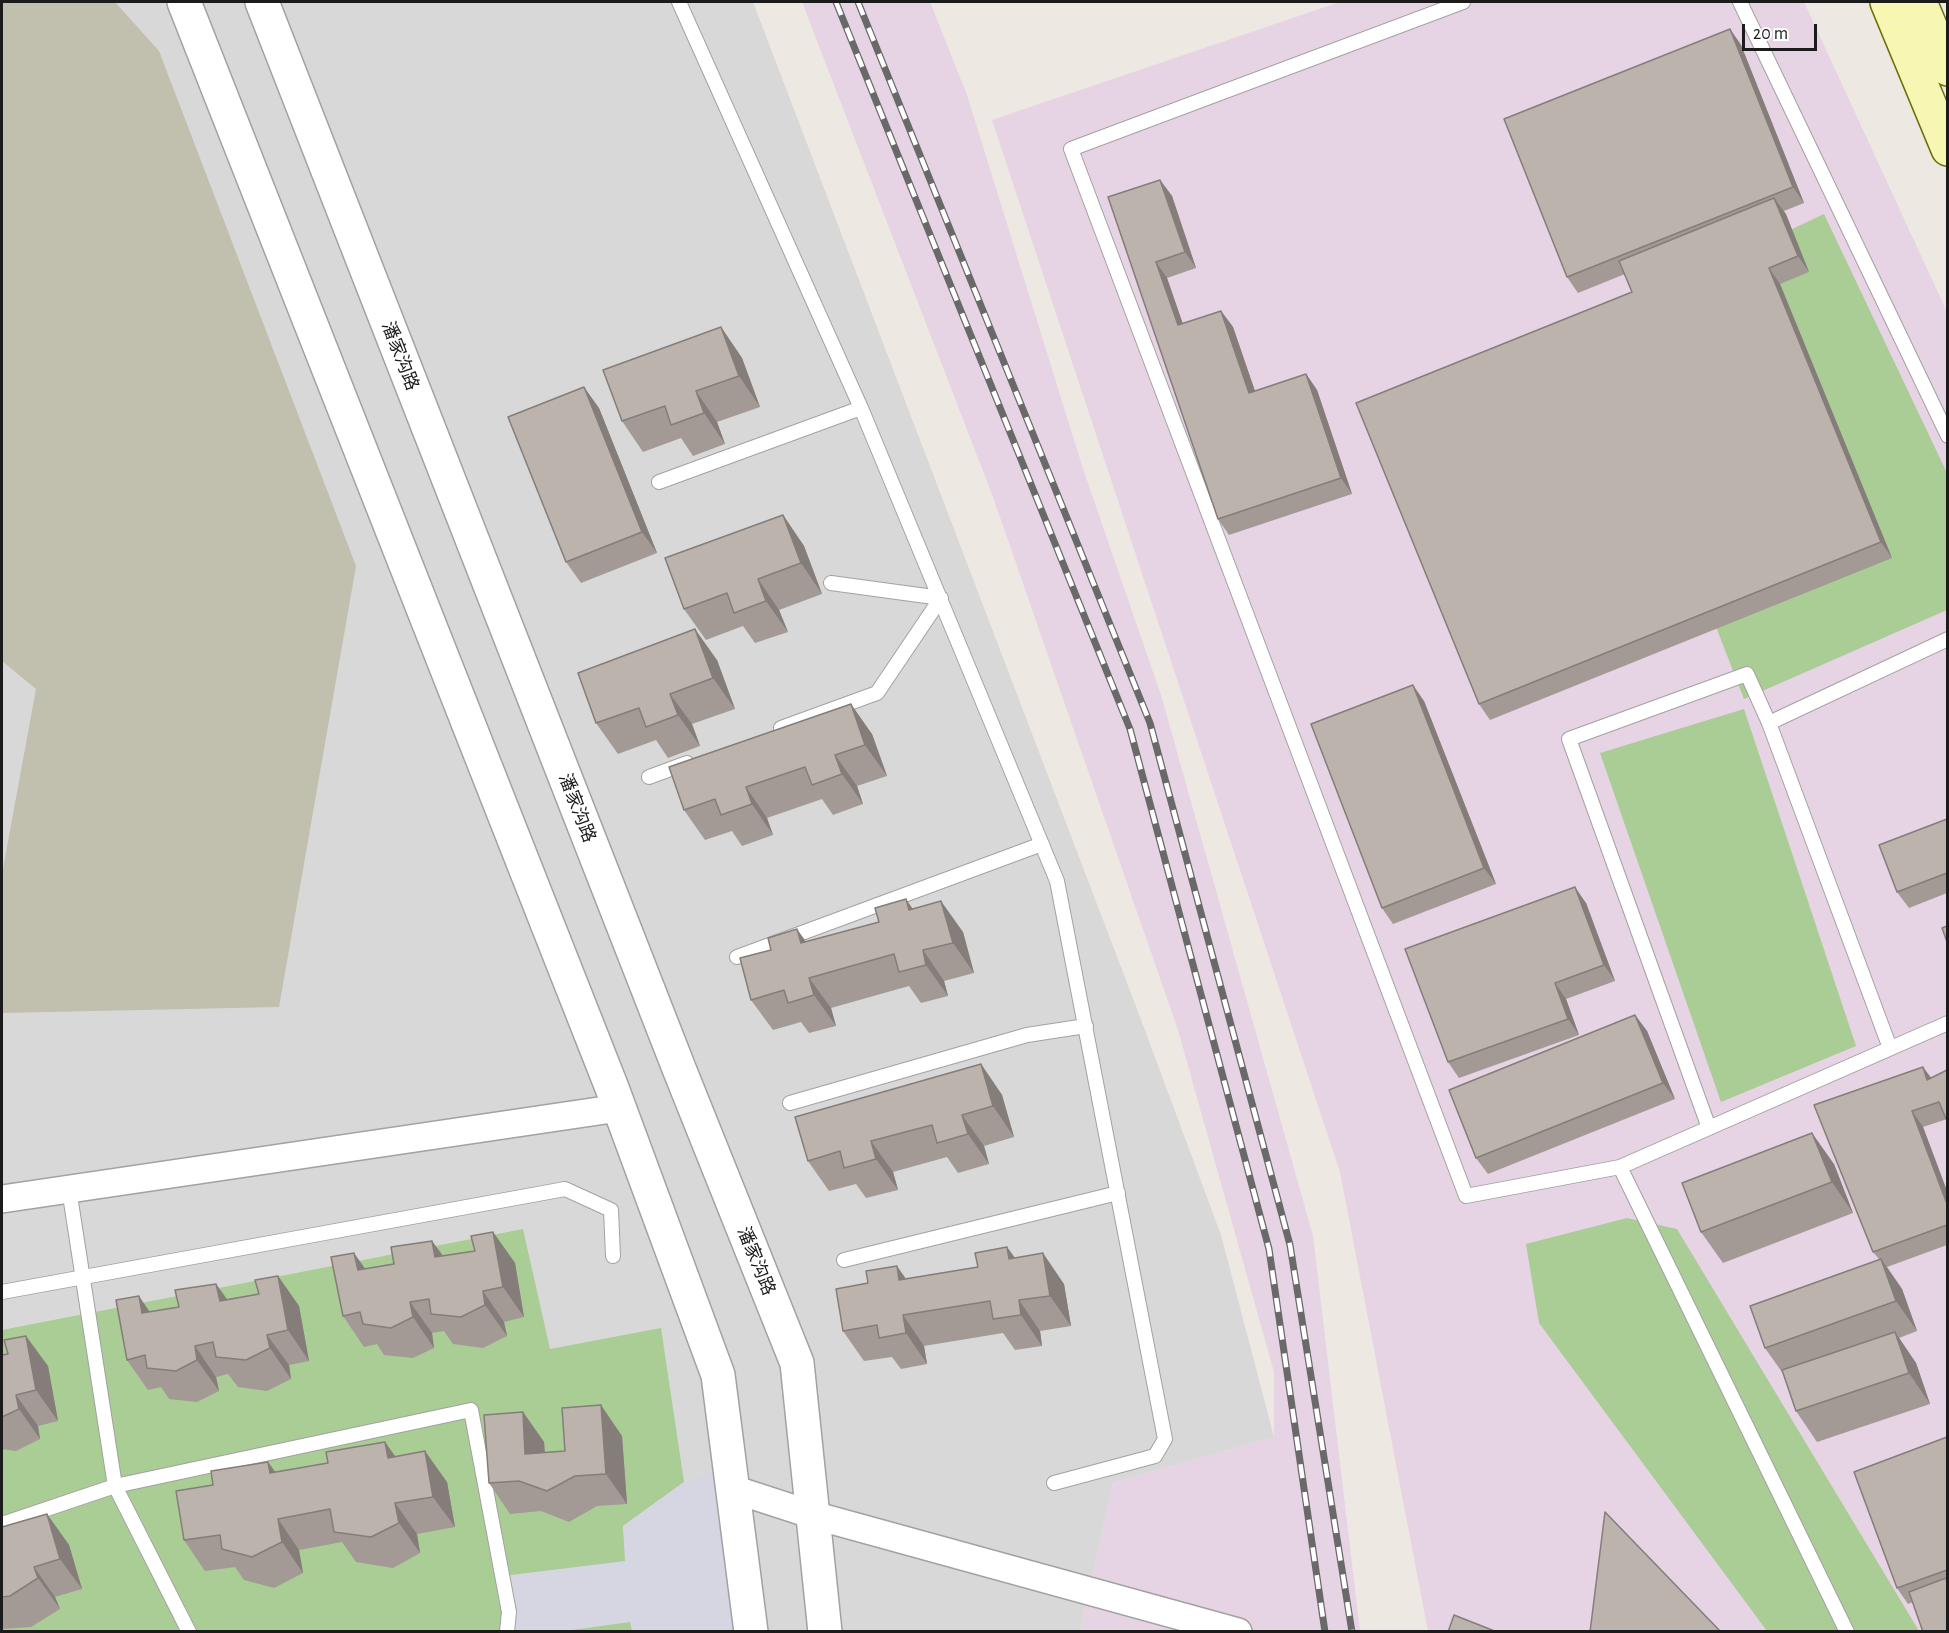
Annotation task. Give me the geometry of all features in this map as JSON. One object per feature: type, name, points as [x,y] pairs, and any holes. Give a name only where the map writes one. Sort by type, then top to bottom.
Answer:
[{"type":"main road","points":[[1868,2],[1938,72]]},
{"type":"main road","points":[[1887,2],[1938,72]]},
{"type":"main road","points":[[1920,2],[1938,72]]},
{"type":"main road","points":[[1932,2],[1947,149]]},
{"type":"street","points":[[184,2],[619,1108],[718,1375],[751,1632]]},
{"type":"street","name":"潘家沟路","points":[[262,2],[796,1363],[825,1632]]},
{"type":"street","points":[[2,1199],[619,1108]]},
{"type":"street","points":[[733,1489],[813,1515],[1238,1632]]},
{"type":"lane","points":[[679,2],[861,408],[1057,881],[1165,1438],[1155,1456],[1054,1483]]},
{"type":"lane","points":[[1463,2],[1071,149],[1466,1196],[1620,1167],[1947,1023]]},
{"type":"lane","points":[[1740,2],[1947,436]]},
{"type":"lane","points":[[659,482],[861,408]]},
{"type":"lane","points":[[831,583],[941,598]]},
{"type":"lane","points":[[769,733],[877,693],[941,598]]},
{"type":"lane","points":[[1769,723],[1947,639]]},
{"type":"lane","points":[[1709,1128],[1569,739],[1748,674],[1769,723],[1890,1048]]},
{"type":"lane","points":[[649,777],[704,757]]},
{"type":"lane","points":[[736,957],[1042,844]]},
{"type":"lane","points":[[790,1103],[1027,1035],[1086,1026]]},
{"type":"lane","points":[[1620,1167],[1848,1632]]},
{"type":"lane","points":[[69,1189],[115,1486],[189,1632]]},
{"type":"lane","points":[[2,1292],[566,1189],[611,1210],[613,1256]]},
{"type":"lane","points":[[844,1260],[1118,1193]]},
{"type":"lane","points":[[2,1524],[115,1486],[471,1410],[509,1612],[507,1632]]},
{"type":"shaded area","points":[[2,2],[753,2],[1221,1235],[1274,1437],[1113,1483],[1080,1631],[2,1632]]},
{"type":"shaded area","points":[[2,2],[115,2],[159,51],[356,566],[279,1007],[2,1013],[2,874],[36,689],[2,661]]},
{"type":"shaded area","points":[[802,2],[930,2],[967,95],[1083,469],[1161,695],[1313,1236],[1360,1631],[1080,1631],[1113,1483],[1274,1437],[1274,1372],[1178,1030],[993,497]]},
{"type":"shaded area","points":[[1340,2],[1804,2],[1947,312],[1947,1631],[1428,1631],[1340,1172],[992,120]]},
{"type":"shaded area","points":[[730,1465],[751,1631],[632,1631],[630,1622],[565,1631],[507,1631],[503,1576],[625,1561],[623,1526],[684,1482]]},
{"type":"green space","points":[[1824,214],[1947,473],[1947,610],[1744,699],[1711,614],[1735,256]]},
{"type":"green space","points":[[1744,709],[1856,1046],[1721,1102],[1600,753]]},
{"type":"green space","points":[[1627,1218],[1677,1229],[1919,1631],[1767,1631],[1539,1323],[1526,1244]]},
{"type":"green space","points":[[523,1229],[550,1349],[661,1328],[684,1482],[623,1526],[632,1631],[2,1632],[2,1330]]},
{"type":"building","points":[[1730,29],[1793,187],[1567,277],[1504,119]]},
{"type":"building","points":[[1160,180],[1185,252],[1156,262],[1178,325],[1221,311],[1249,393],[1306,374],[1341,478],[1218,519],[1108,197]]},
{"type":"building","points":[[1774,198],[1798,256],[1769,268],[1881,542],[1479,704],[1356,403],[1632,292],[1619,261]]},
{"type":"building","points":[[721,327],[739,376],[696,391],[704,413],[671,425],[665,406],[622,421],[603,370]]},
{"type":"building","points":[[584,387],[642,532],[566,562],[508,417]]},
{"type":"building","points":[[783,515],[801,563],[758,579],[766,601],[734,613],[727,593],[684,609],[665,558]]},
{"type":"building","points":[[695,629],[713,678],[670,694],[678,715],[646,727],[639,708],[596,723],[578,673]]},
{"type":"building","points":[[1413,685],[1484,868],[1382,908],[1311,724]]},
{"type":"building","points":[[851,704],[865,745],[835,755],[842,774],[812,785],[805,767],[746,787],[752,804],[721,815],[715,799],[684,810],[669,767]]},
{"type":"building","points":[[1947,819],[1947,873],[1897,892],[1879,845]]},
{"type":"building","points":[[1575,887],[1604,965],[1555,983],[1568,1019],[1448,1062],[1405,949]]},
{"type":"building","points":[[906,899],[909,910],[941,901],[953,943],[923,950],[926,965],[899,972],[894,954],[809,978],[814,995],[788,1003],[784,990],[751,1000],[740,958],[771,950],[768,938],[797,929],[801,943],[879,922],[875,908]]},
{"type":"building","points":[[1947,926],[1947,942],[1942,928]]},
{"type":"building","points":[[1635,1015],[1663,1083],[1476,1158],[1449,1090]]},
{"type":"building","points":[[981,1064],[993,1106],[962,1115],[968,1134],[937,1143],[932,1125],[871,1141],[876,1159],[844,1168],[840,1151],[808,1161],[795,1117]]},
{"type":"building","points":[[1923,1067],[1927,1080],[1947,1070],[1947,1121],[1939,1102],[1912,1111],[1947,1204],[1947,1225],[1873,1252],[1814,1105]]},
{"type":"building","points":[[1812,1133],[1832,1182],[1701,1232],[1682,1183]]},
{"type":"building","points":[[493,1232],[503,1287],[483,1291],[485,1305],[461,1317],[431,1314],[429,1299],[410,1302],[413,1317],[391,1328],[363,1324],[360,1312],[343,1316],[331,1257],[354,1253],[358,1270],[394,1264],[391,1247],[432,1241],[435,1257],[475,1251],[471,1236]]},
{"type":"building","points":[[1007,1247],[1009,1259],[1043,1253],[1050,1296],[1019,1300],[1021,1315],[993,1319],[990,1301],[903,1315],[906,1333],[879,1338],[877,1325],[843,1331],[836,1289],[868,1283],[866,1271],[897,1266],[899,1280],[978,1267],[975,1253]]},
{"type":"building","points":[[1881,1259],[1896,1301],[1765,1348],[1750,1306]]},
{"type":"building","points":[[278,1276],[288,1330],[267,1335],[270,1348],[246,1360],[216,1357],[213,1342],[195,1346],[197,1360],[176,1371],[147,1368],[145,1355],[127,1360],[116,1300],[139,1296],[142,1313],[179,1307],[175,1290],[216,1284],[220,1301],[259,1294],[255,1280]]},
{"type":"building","points":[[1895,1332],[1909,1373],[1796,1411],[1782,1370]]},
{"type":"building","points":[[26,1336],[36,1390],[16,1395],[19,1409],[2,1417],[2,1355],[8,1354],[4,1340]]},
{"type":"building","points":[[601,1405],[606,1474],[575,1476],[547,1491],[519,1481],[489,1483],[484,1415],[523,1412],[525,1454],[565,1451],[562,1408]]},
{"type":"building","points":[[1947,1437],[1947,1570],[1897,1588],[1854,1472]]},
{"type":"building","points":[[385,1442],[388,1458],[425,1451],[433,1497],[395,1503],[399,1523],[371,1537],[334,1532],[330,1509],[278,1519],[282,1542],[252,1557],[222,1549],[220,1535],[184,1540],[176,1491],[213,1485],[211,1471],[268,1462],[270,1473],[328,1463],[326,1452]]},
{"type":"building","points":[[1605,1512],[1721,1632],[1590,1632]]},
{"type":"building","points":[[47,1514],[60,1559],[34,1567],[38,1578],[10,1596],[2,1597],[2,1527]]},
{"type":"building","points":[[1946,1578],[1947,1632],[1923,1632],[1909,1592]]},
{"type":"building","points":[[1454,1615],[1497,1632],[1448,1632]]},
{"type":"railway","points":[[836,2],[1130,729],[1269,1249],[1325,1632]]},
{"type":"railway","points":[[858,2],[1150,723],[1290,1245],[1352,1632]]}]
